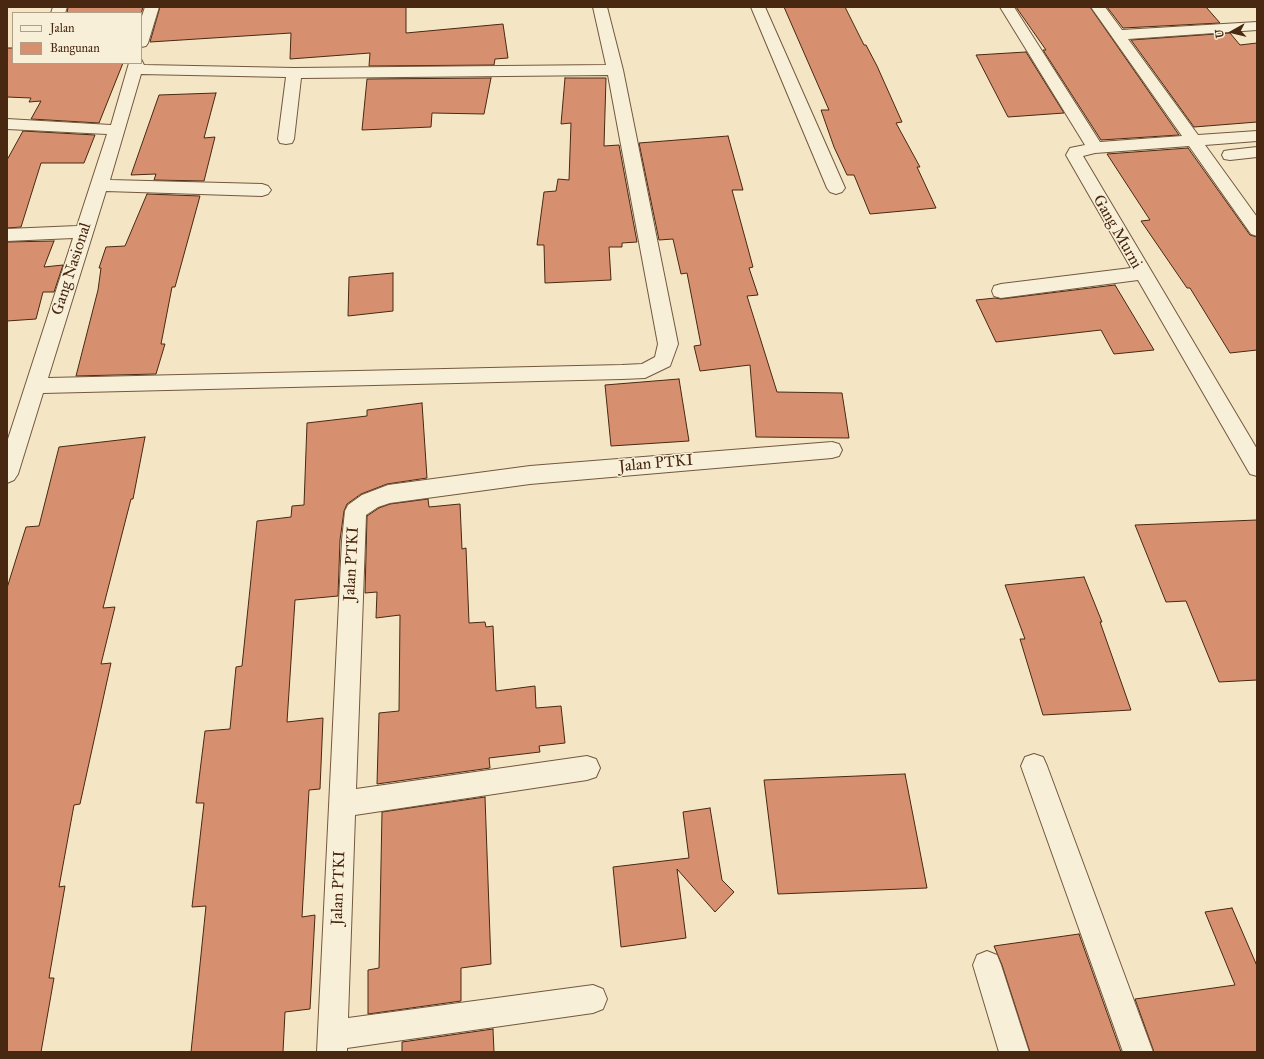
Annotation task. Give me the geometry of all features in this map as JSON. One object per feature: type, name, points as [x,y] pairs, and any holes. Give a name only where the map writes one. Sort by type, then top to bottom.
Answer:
[{"type":"street","points":[[142,40],[152,7]]},
{"type":"street","points":[[35,386],[622,372],[644,371],[663,361],[668,344],[615,70],[600,7]]},
{"type":"street","points":[[758,7],[836,188]]},
{"type":"street","points":[[1007,7],[1095,148]]},
{"type":"street","points":[[1098,7],[1257,230]]},
{"type":"street","points":[[1119,35],[1257,26]]},
{"type":"street","points":[[136,66],[294,73],[615,70]]},
{"type":"street","name":"Gang Nasional","points":[[7,474],[136,66]]},
{"type":"street","points":[[286,139],[294,73]]},
{"type":"street","points":[[7,124],[117,130]]},
{"type":"street","name":"Gang Murni","points":[[1257,136],[1194,142],[1095,148],[1076,152],[1074,155],[1075,160],[1141,273],[1257,468]]},
{"type":"street","points":[[1230,155],[1257,152]]},
{"type":"street","points":[[99,185],[262,190]]},
{"type":"street","points":[[7,235],[84,232]]},
{"type":"street","points":[[1001,291],[1141,273]]},
{"type":"street","name":"Jalan PTKI","points":[[332,1044],[354,518],[356,511],[370,501],[388,494],[566,471],[832,450]]},
{"type":"street","points":[[1034,766],[1138,1052]]},
{"type":"street","points":[[343,804],[586,768]]},
{"type":"street","points":[[987,965],[1014,1052]]},
{"type":"street","points":[[332,1044],[593,999]]},
{"type":"building","points":[[68,7],[143,7],[142,12],[67,12]]},
{"type":"building","points":[[160,7],[406,7],[406,33],[503,24],[508,58],[495,59],[494,65],[369,66],[370,53],[290,59],[291,33],[150,42]]},
{"type":"building","points":[[784,7],[845,7],[864,45],[866,45],[877,66],[902,122],[896,123],[920,167],[917,167],[936,208],[870,214],[854,175],[847,175],[834,147],[821,110],[829,110]]},
{"type":"building","points":[[1016,7],[1090,7],[1179,135],[1101,140],[1043,50],[1046,50]]},
{"type":"building","points":[[1107,7],[1206,7],[1220,23],[1123,28]]},
{"type":"building","points":[[1230,33],[1240,45],[1257,43],[1257,122],[1194,127],[1131,40]]},
{"type":"building","points":[[7,48],[12,48],[12,64],[123,64],[99,123],[31,119],[41,101],[29,102],[31,98],[7,97]]},
{"type":"building","points":[[1026,52],[1064,113],[1008,117],[976,55]]},
{"type":"building","points":[[491,78],[484,114],[432,113],[431,127],[362,130],[367,79]]},
{"type":"building","points":[[565,78],[606,78],[604,146],[619,145],[637,242],[622,243],[622,247],[609,247],[611,280],[545,283],[544,245],[537,245],[544,192],[556,191],[558,179],[569,180],[571,123],[561,124]]},
{"type":"building","points":[[216,93],[204,138],[215,137],[204,181],[154,180],[156,174],[131,175],[159,95]]},
{"type":"building","points":[[23,131],[95,135],[84,163],[41,163],[21,227],[7,228],[7,160]]},
{"type":"building","points":[[728,136],[743,190],[732,190],[753,267],[749,268],[758,295],[747,296],[777,392],[842,393],[849,438],[756,437],[750,365],[700,371],[694,346],[701,345],[687,273],[681,274],[673,239],[659,240],[639,143]]},
{"type":"building","points":[[1188,148],[1250,235],[1257,237],[1257,350],[1230,353],[1190,288],[1187,288],[1141,221],[1150,220],[1107,154]]},
{"type":"building","points":[[147,194],[200,196],[175,287],[172,287],[161,344],[165,344],[156,374],[76,376],[98,290],[101,268],[99,268],[106,247],[125,246]]},
{"type":"building","points":[[54,241],[44,267],[63,265],[54,292],[43,292],[36,319],[7,321],[7,242]]},
{"type":"building","points":[[393,273],[393,311],[348,316],[349,277]]},
{"type":"building","points":[[1115,285],[1154,350],[1114,354],[1101,330],[996,342],[976,300],[995,298],[1001,299]]},
{"type":"building","points":[[679,379],[689,441],[611,446],[605,385]]},
{"type":"building","points":[[422,403],[427,478],[387,484],[361,494],[347,504],[344,511],[340,540],[338,596],[295,600],[287,722],[323,718],[320,789],[309,790],[302,917],[315,915],[310,1009],[285,1012],[283,1052],[191,1052],[206,906],[192,907],[204,803],[196,803],[205,731],[230,729],[236,667],[242,666],[257,521],[291,517],[292,506],[304,505],[307,423],[367,416],[367,410]]},
{"type":"building","points":[[145,437],[133,499],[131,499],[103,608],[115,607],[101,664],[111,663],[80,804],[74,805],[59,887],[65,886],[49,978],[54,978],[41,1052],[7,1052],[7,588],[26,527],[39,526],[59,447]]},
{"type":"building","points":[[428,499],[429,507],[460,504],[462,549],[466,548],[469,623],[485,622],[486,627],[493,626],[496,691],[535,686],[536,708],[561,706],[565,743],[539,746],[540,752],[489,758],[490,768],[377,784],[379,713],[399,711],[400,615],[376,618],[377,592],[365,593],[367,516],[379,508],[390,504]]},
{"type":"building","points":[[1257,520],[1257,680],[1219,682],[1186,601],[1166,602],[1135,525]]},
{"type":"building","points":[[1084,577],[1102,622],[1100,622],[1131,710],[1043,715],[1020,639],[1025,639],[1005,585]]},
{"type":"building","points":[[905,774],[927,888],[778,894],[764,780]]},
{"type":"building","points":[[485,797],[491,964],[461,968],[461,1001],[368,1014],[368,970],[379,968],[382,812]]},
{"type":"building","points":[[710,808],[722,880],[734,892],[715,912],[677,869],[686,938],[621,947],[613,867],[689,858],[683,812]]},
{"type":"building","points":[[1232,908],[1257,966],[1257,1052],[1154,1052],[1135,999],[1235,985],[1205,912]]},
{"type":"building","points":[[1079,934],[1121,1052],[1030,1052],[1002,965],[994,946]]},
{"type":"building","points":[[493,1029],[494,1052],[402,1052],[402,1042]]}]
